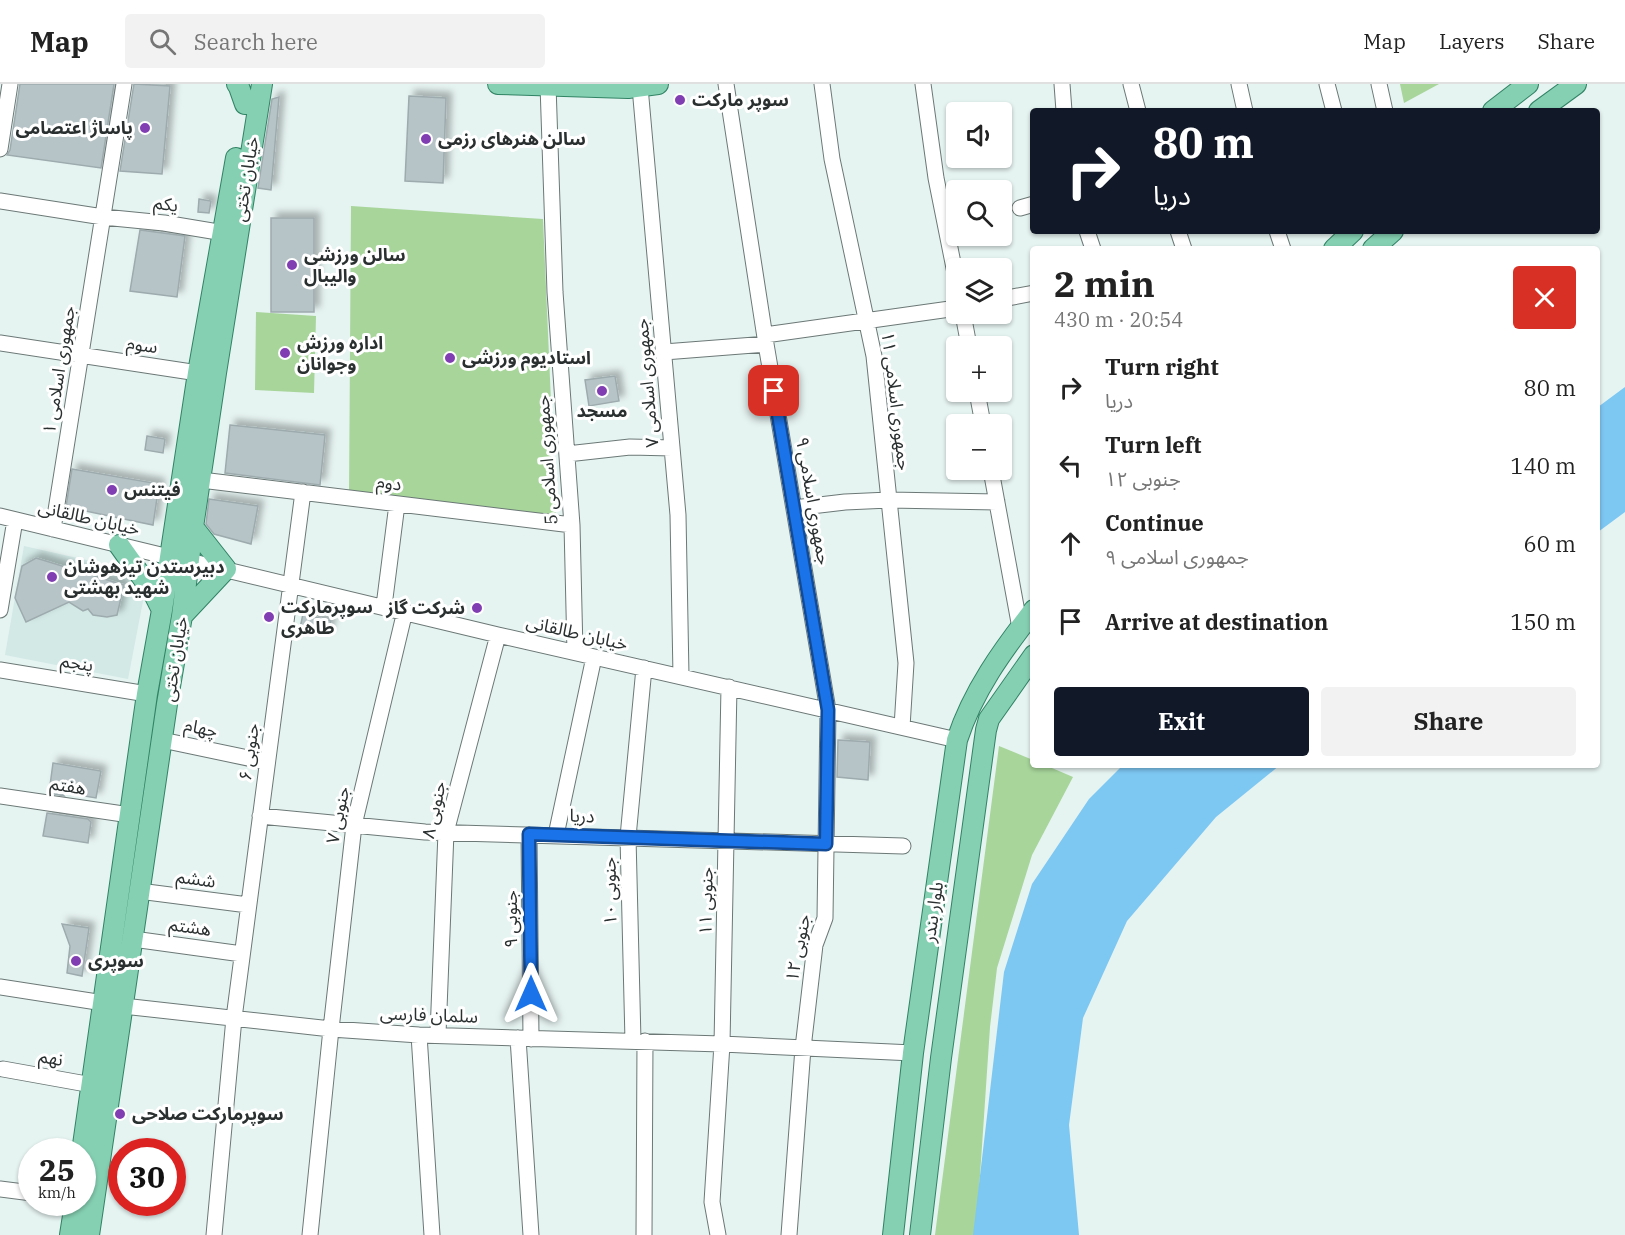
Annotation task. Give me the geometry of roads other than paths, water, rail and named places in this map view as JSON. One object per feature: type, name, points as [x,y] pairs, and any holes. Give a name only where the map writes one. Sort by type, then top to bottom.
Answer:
[{"type":"main road","points":[[237,84],[255,97],[275,84]]},
{"type":"main road","name":"خیابان تختی","points":[[89,1235],[182,616],[255,97],[248,84]]},
{"type":"main road","points":[[498,84],[628,88],[649,85]]},
{"type":"main road","points":[[1497,108],[1527,84]]},
{"type":"main road","points":[[1543,108],[1576,84]]},
{"type":"main road","name":"خیابان تختی","points":[[84,1138],[147,694],[198,373],[224,233],[255,97]]},
{"type":"main road","points":[[1337,246],[1350,234]]},
{"type":"main road","points":[[1376,246],[1390,234]]},
{"type":"main road","points":[[182,616],[226,569],[193,527]]},
{"type":"main road","points":[[119,545],[154,594],[162,610]]},
{"type":"main road","points":[[169,557],[189,561]]},
{"type":"main road","name":"بلوار بندر","points":[[893,1235],[913,1053],[957,740],[965,717],[984,680],[1030,615]]},
{"type":"main road","name":"بلوار بندر","points":[[920,1235],[986,730],[989,719],[1030,661]]},
{"type":"main road","points":[[901,1162],[928,1164]]},
{"type":"main road","points":[[70,1235],[73,1216]]},
{"type":"street","points":[[0,149],[10,84]]},
{"type":"street","name":"جمهوری اسلامی ۱","points":[[53,529],[124,84]]},
{"type":"street","name":"جمهوری اسلامی ۹","points":[[726,84],[828,710]]},
{"type":"street","name":"جمهوری اسلامی ۱۱","points":[[822,84],[832,159],[874,356],[906,663],[902,727]]},
{"type":"street","points":[[923,84],[936,178],[952,258]]},
{"type":"street","points":[[1062,84],[1064,108]]},
{"type":"street","points":[[1131,84],[1137,108]]},
{"type":"street","points":[[1239,84],[1244,108]]},
{"type":"street","points":[[1327,84],[1333,108]]},
{"type":"street","points":[[1379,84],[1384,108]]},
{"type":"street","name":"جمهوری اسلامی 5","points":[[548,85],[555,292],[572,525],[575,652]]},
{"type":"street","name":"جمهوری اسلامی ۷","points":[[649,85],[664,352],[678,515],[681,676]]},
{"type":"street","points":[[0,201],[103,217]]},
{"type":"street","name":"یکم","points":[[103,217],[164,223],[224,233]]},
{"type":"street","points":[[1012,297],[1030,294]]},
{"type":"street","points":[[664,352],[766,339],[946,310]]},
{"type":"street","name":"سوم","points":[[0,343],[198,373]]},
{"type":"street","points":[[567,454],[630,447],[672,448]]},
{"type":"street","name":"دوم","points":[[201,480],[572,525]]},
{"type":"street","points":[[993,480],[1020,628]]},
{"type":"street","name":"۶ جنوبی","points":[[214,1235],[234,1018],[303,492]]},
{"type":"street","points":[[794,508],[889,500],[997,502]]},
{"type":"street","points":[[384,606],[397,504]]},
{"type":"street","points":[[0,610],[8,518]]},
{"type":"street","name":"خیابان طالقانی","points":[[8,518],[169,557]]},
{"type":"street","name":"خیابان طالقانی","points":[[189,561],[498,635],[957,740]]},
{"type":"street","name":"۷ جنوبی","points":[[310,1235],[354,825],[405,611]]},
{"type":"street","name":"۸ جنوبی","points":[[438,1034],[446,832],[498,635]]},
{"type":"street","points":[[556,835],[594,657]]},
{"type":"street","name":"۱۰ جنوبی","points":[[644,668],[628,837],[639,1041],[644,1235]]},
{"type":"street","name":"پنجم","points":[[0,670],[147,694]]},
{"type":"street","name":"۱۱ جنوبی","points":[[718,1235],[712,1202],[722,1044],[729,687]]},
{"type":"street","name":"۱۲ جنوبی","points":[[789,1235],[803,1048],[814,945],[825,918],[828,710]]},
{"type":"street","name":"چهام","points":[[162,740],[267,762]]},
{"type":"street","name":"هفتم","points":[[0,796],[130,815]]},
{"type":"street","name":"دریا","points":[[260,816],[446,832],[903,846]]},
{"type":"street","name":"۹ جنوبی","points":[[529,834],[525,1039],[531,1235]]},
{"type":"street","name":"ششم","points":[[140,891],[248,905]]},
{"type":"street","name":"هشتم","points":[[133,939],[242,954]]},
{"type":"street","name":"سلمان فارسی","points":[[0,987],[123,1005],[331,1029],[419,1035],[722,1044],[913,1053]]},
{"type":"street","points":[[419,1035],[432,1235]]},
{"type":"street","name":"نهم","points":[[3,1069],[92,1085]]},
{"type":"street","points":[[0,1189],[18,1191]]},
{"type":"water","points":[[1625,387],[1625,512],[1600,531],[1600,406]]},
{"type":"water","points":[[1120,768],[1276,768],[1216,817],[1127,921],[1083,1018],[1069,1125],[1079,1235],[973,1235],[1004,972],[1032,884],[1089,799]]},
{"type":"place","name":"سوپر مارکت","points":[[680,100]]},
{"type":"place","name":"پاساژ اعتصامی","points":[[145,128]]},
{"type":"place","name":"سالن هنرهای رزمی","points":[[426,139]]},
{"type":"place","name":"سالن ورزشی والیبال","points":[[292,265]]},
{"type":"place","name":"اداره ورزش وجوانان","points":[[285,353]]},
{"type":"place","name":"استادیوم ورزشی","points":[[450,358]]},
{"type":"place","name":"مسجد","points":[[602,391]]},
{"type":"place","name":"فیتنس","points":[[112,490]]},
{"type":"place","name":"دبیرستدن تیزهوشان شهید بهشتی","points":[[52,577]]},
{"type":"place","name":"شرکت گاز","points":[[477,608]]},
{"type":"place","name":"سوپرمارکت طاهری","points":[[269,617]]},
{"type":"place","name":"سوپری","points":[[76,961]]},
{"type":"place","name":"سوپرمارکت صلاحی","points":[[120,1114]]}]
